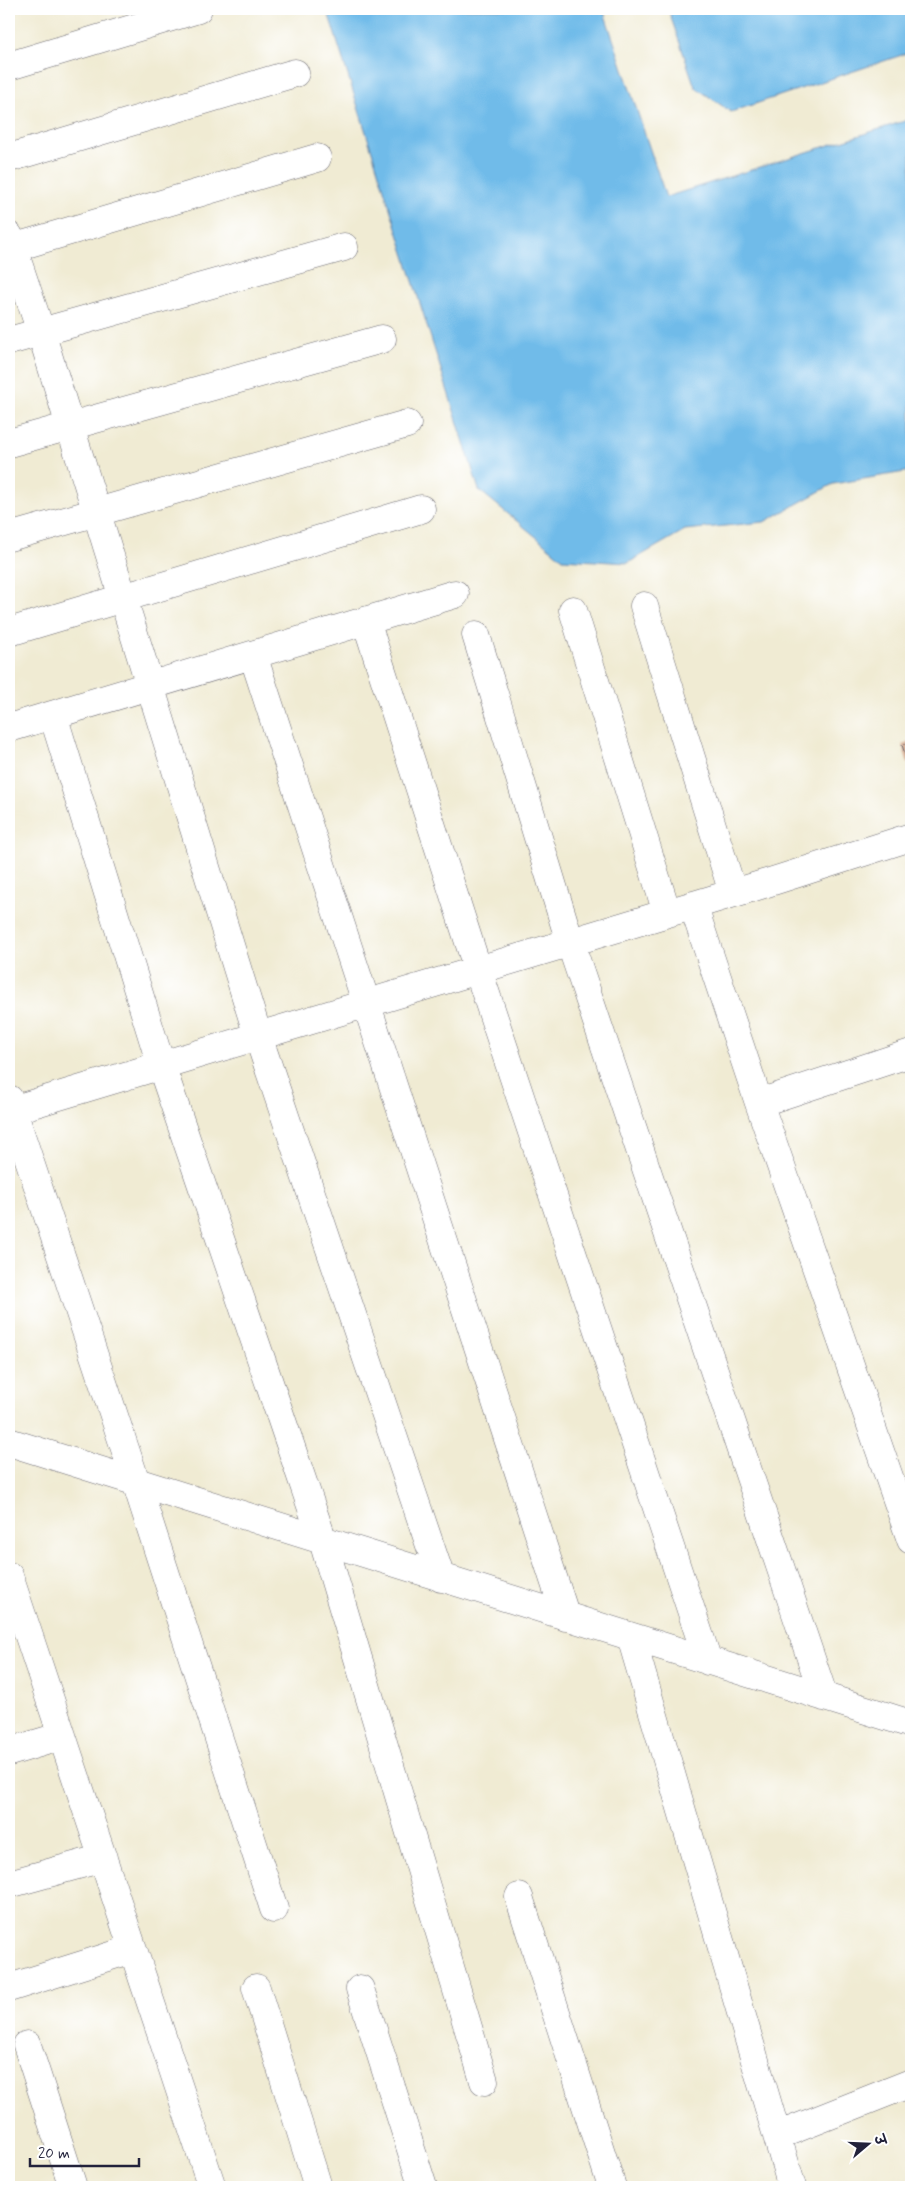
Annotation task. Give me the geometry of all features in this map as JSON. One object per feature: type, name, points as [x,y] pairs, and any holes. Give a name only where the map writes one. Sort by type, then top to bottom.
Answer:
[{"type":"street","points":[[9,66],[198,9]]},
{"type":"street","points":[[9,158],[295,73]]},
{"type":"street","points":[[317,158],[10,244],[41,332],[258,1036],[441,1578]]},
{"type":"street","points":[[9,341],[344,247]]},
{"type":"street","points":[[9,443],[382,339]]},
{"type":"street","points":[[9,538],[407,424]]},
{"type":"street","points":[[9,632],[421,509]]},
{"type":"street","points":[[9,728],[455,594]]},
{"type":"street","points":[[644,606],[733,893]]},
{"type":"street","points":[[573,610],[667,913]]},
{"type":"street","points":[[366,621],[478,970],[708,1661]]},
{"type":"street","points":[[476,635],[570,942],[824,1697]]},
{"type":"street","points":[[253,655],[566,1618]]},
{"type":"street","points":[[53,715],[161,1065],[324,1541],[484,2081]]},
{"type":"street","points":[[274,1909],[136,1482],[10,1106],[161,1065],[733,893],[911,837]]},
{"type":"street","points":[[693,905],[759,1103],[907,1513],[911,1540]]},
{"type":"street","points":[[759,1103],[911,1054]]},
{"type":"street","points":[[9,1442],[566,1618],[911,1724]]},
{"type":"street","points":[[9,1576],[212,2187]]},
{"type":"street","points":[[631,1637],[792,2187]]},
{"type":"street","points":[[9,1752],[62,1736]]},
{"type":"street","points":[[9,1884],[103,1858]]},
{"type":"street","points":[[518,1897],[612,2187]]},
{"type":"street","points":[[9,1988],[133,1949]]},
{"type":"street","points":[[256,1988],[318,2187]]},
{"type":"street","points":[[360,1990],[423,2187]]},
{"type":"street","points":[[27,2045],[73,2187]]},
{"type":"street","points":[[777,2136],[911,2083]]},
{"type":"water","points":[[327,9],[603,9],[666,197],[911,119],[911,471],[833,484],[764,522],[685,530],[628,563],[563,559],[479,490]]},
{"type":"water","points":[[668,9],[911,9],[911,52],[731,112],[695,87]]},
{"type":"building","points":[[911,742],[911,772],[902,745]]}]
